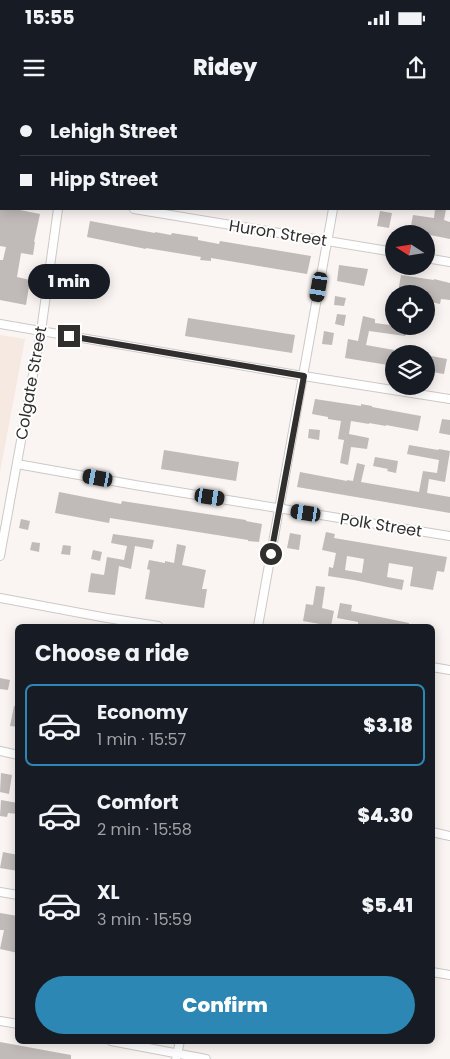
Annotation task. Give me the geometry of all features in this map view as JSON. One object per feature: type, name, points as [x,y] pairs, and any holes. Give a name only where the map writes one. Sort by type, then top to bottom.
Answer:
[{"type":"street","name":"Colgate Street","points":[[0,556],[41,331],[58,210]]},
{"type":"street","name":"Huron Street","points":[[140,210],[385,251]]},
{"type":"street","points":[[258,624],[333,210]]},
{"type":"street","points":[[435,260],[450,262]]},
{"type":"street","points":[[0,324],[450,399]]},
{"type":"street","name":"Polk Street","points":[[17,464],[450,536]]},
{"type":"street","points":[[0,598],[145,624]]},
{"type":"street","points":[[435,668],[450,670]]},
{"type":"street","points":[[0,751],[15,754]]},
{"type":"street","points":[[435,833],[450,836]]},
{"type":"street","points":[[0,892],[15,894]]},
{"type":"street","points":[[435,972],[450,975]]},
{"type":"street","points":[[0,1021],[15,1024]]},
{"type":"street","points":[[124,1044],[177,1056],[206,1059]]},
{"type":"shaded area","points":[[0,335],[25,339],[0,472]]},
{"type":"building","points":[[0,210],[20,210],[40,214],[33,255],[21,253],[17,277],[30,280],[26,305],[0,300],[0,260],[3,260],[6,247],[0,246]]},
{"type":"building","points":[[435,210],[446,210],[444,220],[450,222],[450,239],[435,236],[435,225],[411,225],[413,215],[434,218]]},
{"type":"building","points":[[380,211],[392,213],[390,225],[385,225],[385,227],[377,226]]},
{"type":"building","points":[[90,221],[155,233],[171,235],[172,233],[198,237],[198,240],[219,244],[220,241],[311,256],[307,274],[211,258],[211,261],[200,260],[201,257],[146,249],[87,237]]},
{"type":"building","points":[[339,265],[368,269],[364,286],[337,281]]},
{"type":"building","points":[[401,275],[450,283],[450,300],[441,299],[440,304],[435,303],[435,285],[399,285]]},
{"type":"building","points":[[335,296],[346,298],[344,306],[334,305]]},
{"type":"building","points":[[337,314],[346,315],[344,326],[335,324]]},
{"type":"building","points":[[363,316],[375,319],[375,323],[385,324],[385,333],[369,331],[366,345],[385,348],[385,365],[345,358],[348,339],[358,341]]},
{"type":"building","points":[[188,318],[295,335],[292,353],[185,336]]},
{"type":"building","points":[[324,331],[334,333],[332,345],[322,344]]},
{"type":"building","points":[[435,357],[447,359],[444,374],[435,372]]},
{"type":"building","points":[[315,399],[361,406],[361,404],[421,416],[418,431],[351,421],[349,434],[369,438],[367,449],[351,447],[348,465],[340,463],[344,440],[338,439],[341,421],[312,414]]},
{"type":"building","points":[[442,419],[450,420],[450,435],[439,433]]},
{"type":"building","points":[[309,429],[320,430],[319,440],[308,438]]},
{"type":"building","points":[[409,445],[450,451],[445,482],[429,479],[427,493],[450,497],[450,513],[297,487],[300,472],[353,481],[357,463],[365,465],[361,482],[419,492],[423,471],[437,473],[439,460],[407,454]]},
{"type":"building","points":[[164,450],[239,462],[236,481],[161,469]]},
{"type":"building","points":[[375,457],[398,461],[396,473],[373,466]]},
{"type":"building","points":[[59,492],[121,504],[122,501],[262,524],[259,542],[110,518],[109,523],[55,513]]},
{"type":"building","points":[[21,519],[30,521],[28,530],[19,528]]},
{"type":"building","points":[[326,532],[335,534],[334,538],[447,557],[444,572],[437,571],[433,590],[410,586],[413,567],[389,563],[387,577],[404,580],[402,590],[328,576],[329,567],[333,568],[336,553],[322,550]],"holes":[[[347,556],[364,559],[362,573],[345,570]]]},
{"type":"building","points":[[290,533],[301,535],[299,550],[287,548]]},
{"type":"building","points":[[113,534],[154,540],[152,549],[135,546],[131,569],[119,566],[115,595],[88,592],[91,573],[104,575],[107,557],[124,560],[127,546],[111,543]]},
{"type":"building","points":[[32,542],[40,543],[39,552],[30,550]]},
{"type":"building","points":[[177,544],[186,546],[182,565],[206,570],[202,589],[207,589],[204,608],[145,599],[150,570],[147,569],[149,560],[174,563]]},
{"type":"building","points":[[63,545],[71,546],[70,555],[61,554]]},
{"type":"building","points":[[93,550],[102,552],[100,561],[91,559]]},
{"type":"building","points":[[316,586],[325,587],[322,608],[334,611],[331,624],[303,621],[306,604],[313,605]]},
{"type":"building","points":[[340,603],[352,605],[351,611],[409,624],[358,624],[358,622],[337,618]]},
{"type":"building","points":[[0,678],[10,680],[8,690],[0,689]]},
{"type":"building","points":[[14,706],[15,706],[15,727],[10,726]]},
{"type":"building","points":[[1,773],[12,775],[9,794],[0,792]]},
{"type":"building","points":[[1,800],[15,802],[15,814],[8,813],[7,817],[0,816]]},
{"type":"building","points":[[3,852],[15,854],[15,870],[0,868]]},
{"type":"building","points":[[0,913],[15,916],[15,952],[0,949],[4,930],[0,930]]},
{"type":"building","points":[[0,1042],[71,1055],[71,1059],[0,1059]]},
{"type":"route","points":[[69,336],[304,376],[271,554]]}]
